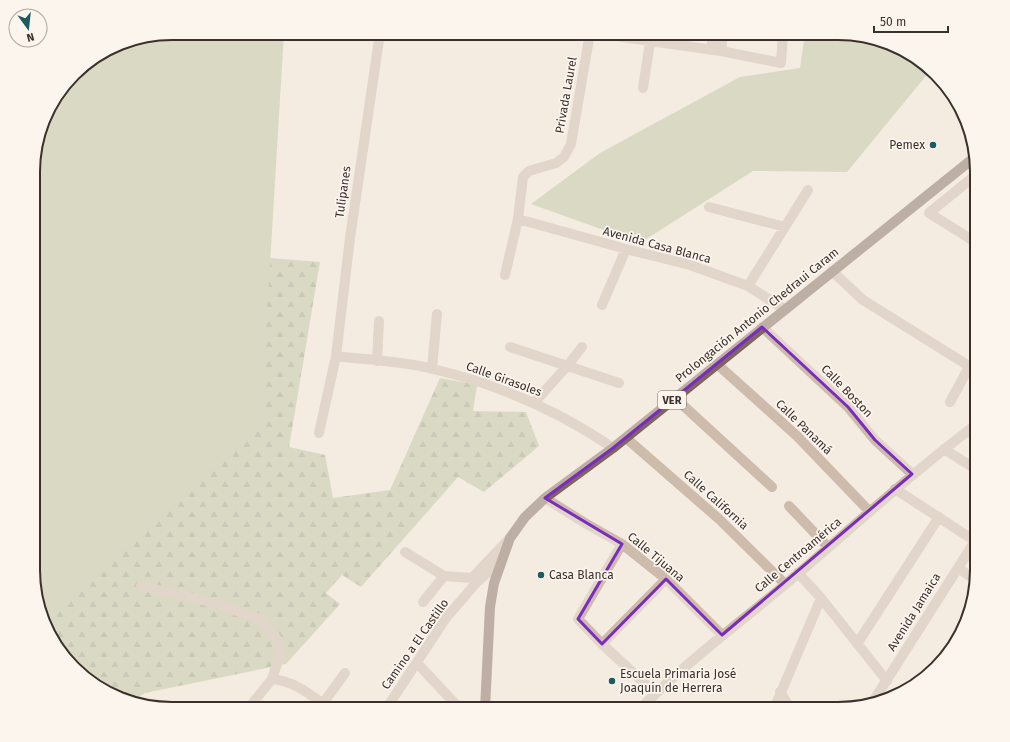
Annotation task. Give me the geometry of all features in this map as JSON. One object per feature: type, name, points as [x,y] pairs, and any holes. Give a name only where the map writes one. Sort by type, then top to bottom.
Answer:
[{"type":"main road","name":"Prolongación Antonio Chedraui Caram","points":[[485,702],[490,607],[494,583],[510,538],[525,517],[545,498],[626,438],[718,365],[784,309],[970,161]]},
{"type":"street","name":"Tulipanes","points":[[319,433],[336,356],[350,238],[379,40]]},
{"type":"street","name":"Privada Laurel","points":[[505,275],[518,219],[524,176],[529,170],[556,163],[564,157],[571,144],[589,40]]},
{"type":"street","points":[[638,40],[716,51],[780,63],[782,40]]},
{"type":"street","points":[[714,40],[716,51]]},
{"type":"street","points":[[716,51],[720,40]]},
{"type":"street","points":[[642,88],[650,42]]},
{"type":"street","points":[[970,180],[930,213],[970,239]]},
{"type":"street","points":[[748,286],[808,190]]},
{"type":"street","points":[[709,207],[784,227]]},
{"type":"street","name":"Avenida Casa Blanca","points":[[518,219],[690,265],[748,286],[784,309]]},
{"type":"street","points":[[602,305],[626,249]]},
{"type":"street","points":[[832,271],[863,300],[970,367]]},
{"type":"street","points":[[432,368],[437,314]]},
{"type":"street","points":[[377,361],[379,321]]},
{"type":"street","name":"Calle Boston","points":[[762,327],[848,406],[875,440],[912,474]]},
{"type":"street","points":[[510,347],[619,383]]},
{"type":"street","points":[[534,403],[582,347]]},
{"type":"street","name":"Calle Girasoles","points":[[336,356],[432,368],[474,380],[534,403],[589,431],[613,448]]},
{"type":"street","name":"Calle Panamá","points":[[718,365],[797,436],[869,511]]},
{"type":"street","points":[[950,402],[970,373]]},
{"type":"street","points":[[675,398],[772,487]]},
{"type":"street","name":"Calle Centroamérica","points":[[647,702],[722,635],[798,573],[912,474],[970,429]]},
{"type":"street","name":"Calle California","points":[[626,438],[719,519],[785,584]]},
{"type":"street","points":[[944,449],[970,466]]},
{"type":"street","points":[[895,489],[970,536]]},
{"type":"street","name":"Calle Tijuana","points":[[545,498],[585,524],[622,544],[666,579],[722,635]]},
{"type":"street","points":[[789,506],[828,547]]},
{"type":"street","points":[[857,644],[939,517]]},
{"type":"street","name":"Camino a El Castillo","points":[[391,702],[446,618],[510,538]]},
{"type":"street","points":[[622,544],[578,619],[602,644],[656,693]]},
{"type":"street","name":"Avenida Jamaica","points":[[880,695],[970,549]]},
{"type":"street","points":[[405,552],[444,576],[475,580]]},
{"type":"street","name":"Camino a El Castillo","points":[[475,580],[501,561]]},
{"type":"street","points":[[958,568],[970,576]]},
{"type":"street","points":[[798,573],[821,598],[887,681]]},
{"type":"street","points":[[423,602],[444,576]]},
{"type":"street","points":[[602,644],[666,579]]},
{"type":"street","points":[[141,586],[215,603],[262,620],[276,638],[280,655],[272,679],[254,702]]},
{"type":"street","points":[[776,702],[821,598]]},
{"type":"street","points":[[417,663],[453,702]]},
{"type":"street","points":[[327,702],[345,673]]},
{"type":"street","points":[[272,679],[285,680],[295,684],[318,702]]},
{"type":"street","points":[[780,692],[786,702]]},
{"type":"highlighted area","points":[[762,327],[848,407],[875,440],[912,474],[722,635],[666,579],[602,644],[578,619],[622,544],[545,498],[613,448]]},
{"type":"green space","points":[[168,40],[65,242],[320,262],[289,447],[325,455],[333,498],[390,490],[440,378],[477,385],[473,411],[526,412],[539,446],[484,492],[458,477],[361,587],[342,575],[326,593],[340,604],[286,664],[145,693],[139,697],[114,688],[92,675],[79,663],[62,643],[54,628],[47,612],[43,595],[40,578],[40,172],[41,155],[50,122],[58,106],[73,85],[99,62],[114,54],[130,47],[155,41]]},
{"type":"green space","points":[[172,40],[284,40],[260,429],[49,616],[40,578],[41,155],[50,122],[67,92],[85,73],[99,62],[130,47],[155,41]]},
{"type":"green space","points":[[804,40],[846,40],[888,50],[918,67],[927,75],[847,172],[753,171],[640,243],[531,204],[600,153],[740,77],[800,68]]},
{"type":"place","name":"Pemex","points":[[933,145]]},
{"type":"place","name":"Casa Blanca","points":[[541,575]]},
{"type":"place","name":"Escuela Primaria José Joaquín de Herrera","points":[[612,681]]}]
